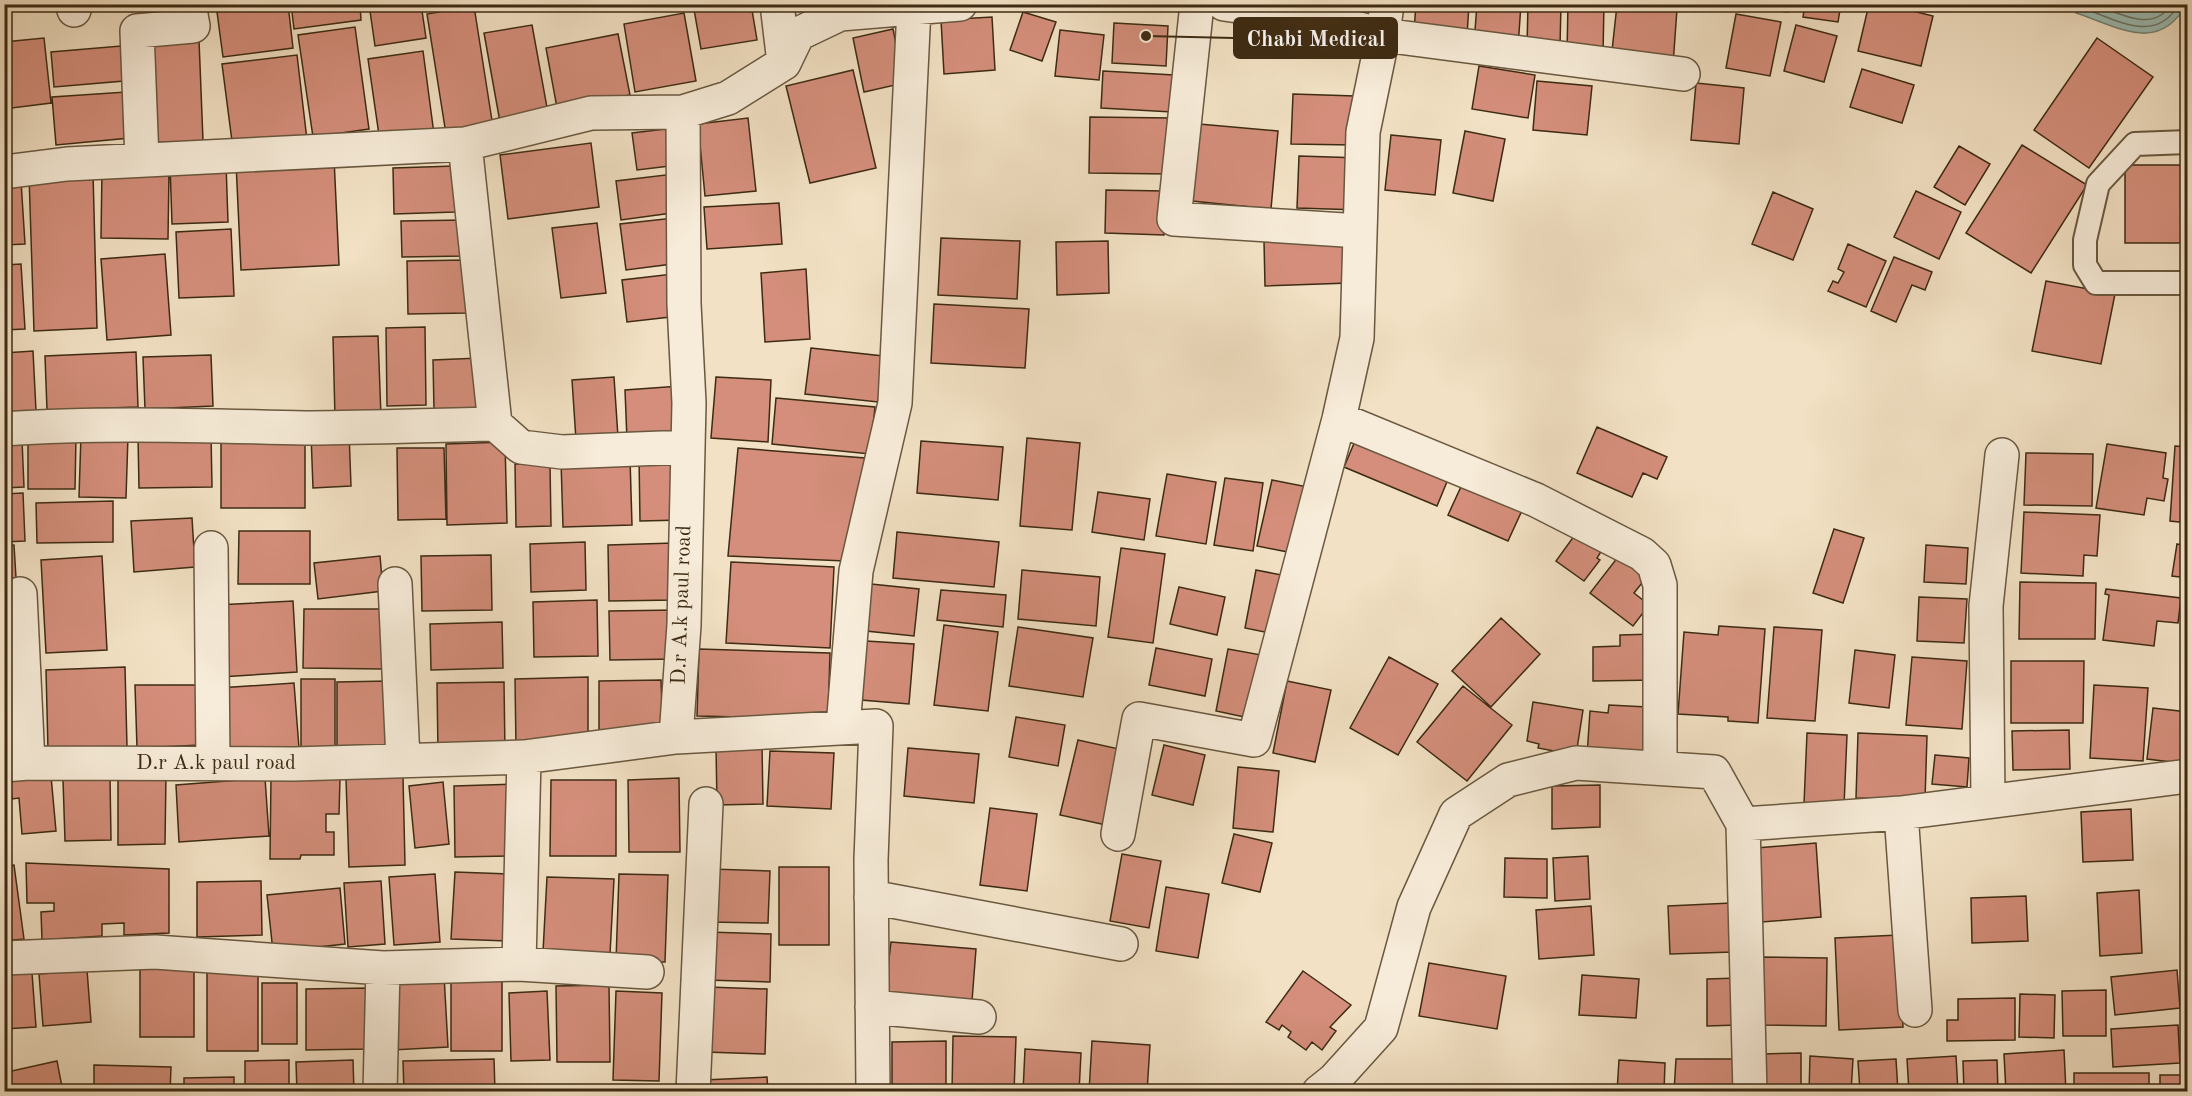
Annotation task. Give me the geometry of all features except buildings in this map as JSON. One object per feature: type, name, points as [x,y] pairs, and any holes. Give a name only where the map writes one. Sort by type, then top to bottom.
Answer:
[{"type":"street","points":[[142,160],[137,31],[193,26],[189,4]]},
{"type":"street","points":[[777,4],[784,63]]},
{"type":"street","points":[[4,172],[66,164],[465,144],[591,113],[683,112],[728,98],[784,63],[798,34],[840,14],[960,4]]},
{"type":"street","points":[[1197,4],[1174,219],[1360,231]]},
{"type":"street","points":[[1224,4],[1308,16],[1385,20],[1683,74]]},
{"type":"street","points":[[843,727],[856,571],[895,403],[914,8]]},
{"type":"street","points":[[1118,834],[1139,719],[1254,740],[1339,419],[1357,338],[1363,132],[1385,20]]},
{"type":"street","name":"D.r A.k paul road","points":[[16,764],[524,757],[676,737],[684,625],[687,447],[683,112]]},
{"type":"street","points":[[465,144],[495,424],[521,447],[562,452],[687,447]]},
{"type":"street","points":[[1339,419],[1536,500],[1641,554],[1654,565],[1660,585],[1660,768]]},
{"type":"street","points":[[4,429],[71,425],[311,428],[495,424]]},
{"type":"street","points":[[1988,801],[1986,606],[2002,455]]},
{"type":"street","points":[[211,548],[213,763]]},
{"type":"street","points":[[395,584],[403,760]]},
{"type":"street","points":[[16,764],[20,594]]},
{"type":"street","points":[[676,737],[876,726],[871,897],[873,1092]]},
{"type":"street","points":[[519,963],[524,757]]},
{"type":"street","points":[[1319,1092],[1334,1080],[1381,1028],[1414,907],[1456,814],[1508,780],[1576,763],[1714,772],[1743,824],[1750,1092]]},
{"type":"street","points":[[1743,824],[1901,813],[2187,776]]},
{"type":"street","points":[[693,1092],[706,804]]},
{"type":"street","points":[[1901,813],[1916,1010]]},
{"type":"street","points":[[871,897],[1121,944]]},
{"type":"street","points":[[4,958],[155,952],[383,968],[519,963],[647,972]]},
{"type":"street","points":[[380,1092],[383,968]]},
{"type":"street","points":[[872,1007],[979,1017]]},
{"type":"lane","points":[[2187,142],[2135,144],[2098,184],[2085,240],[2085,265],[2096,283],[2187,283]]},
{"type":"water","points":[[2074,4],[2186,5],[2175,20],[2163,29],[2150,33],[2137,33],[2122,30],[2076,13]]},
{"type":"place","name":"Chabi Medical","points":[[1146,36]]}]
